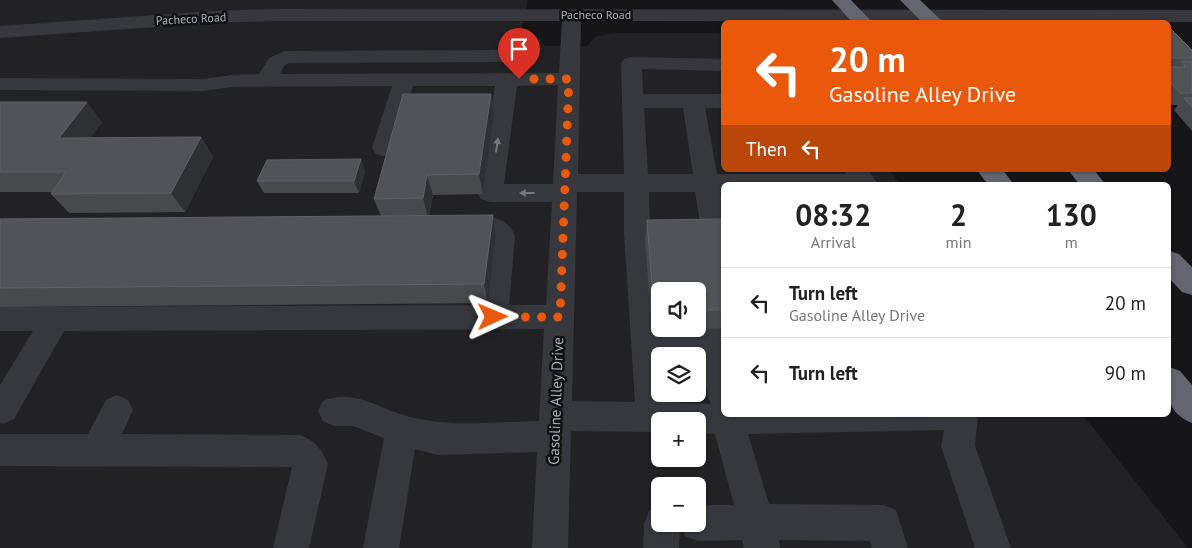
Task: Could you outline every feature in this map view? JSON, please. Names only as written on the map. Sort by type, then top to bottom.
[{"type":"highway","points":[[841,0],[860,20]]},
{"type":"highway","points":[[909,0],[930,20]]},
{"type":"highway","points":[[991,172],[999,182]]},
{"type":"highway","points":[[1082,172],[1091,182]]},
{"type":"highway","points":[[1171,263],[1192,284]]},
{"type":"highway","points":[[1171,383],[1192,408]]},
{"type":"street","points":[[1044,0],[1057,16]]},
{"type":"street","points":[[1168,0],[1189,18]]},
{"type":"street","name":"Pacheco Road","points":[[0,32],[352,8],[514,8],[572,15],[675,8],[1189,18]]},
{"type":"street","name":"Gasoline Alley Drive","points":[[550,548],[572,15]]},
{"type":"street","points":[[267,80],[276,62],[285,57],[506,68],[569,79]]},
{"type":"street","points":[[652,412],[647,339],[647,233],[636,183],[631,64],[721,64]]},
{"type":"street","points":[[0,84],[203,85],[232,80],[405,80],[506,68]]},
{"type":"street","points":[[506,68],[490,193],[636,183],[707,183],[777,176],[852,182]]},
{"type":"street","points":[[384,148],[405,80]]},
{"type":"street","points":[[633,101],[721,101]]},
{"type":"street","points":[[693,101],[707,183],[711,235]]},
{"type":"street","points":[[437,226],[485,226],[496,228],[501,232],[502,238],[493,317]]},
{"type":"street","points":[[0,319],[560,317]]},
{"type":"street","points":[[3,409],[56,319]]},
{"type":"street","points":[[647,339],[719,339],[721,359]]},
{"type":"street","points":[[98,450],[117,410]]},
{"type":"street","points":[[705,412],[721,410]]},
{"type":"street","points":[[334,411],[352,411],[402,430],[438,439],[651,417]]},
{"type":"street","points":[[728,417],[759,535]]},
{"type":"street","points":[[962,417],[958,446],[993,548]]},
{"type":"street","points":[[380,548],[402,430]]},
{"type":"street","points":[[0,450],[300,451],[311,464],[291,548]]},
{"type":"street","points":[[706,525],[759,535],[883,523],[890,548]]},
{"type":"street","points":[[661,548],[662,532]]},
{"type":"shaded area","points":[[0,0],[528,0],[521,32],[538,36],[545,46],[587,46],[595,37],[612,33],[721,33],[721,172],[891,172],[899,182],[721,182],[721,417],[1085,417],[1188,548],[0,548]]},
{"type":"building","points":[[1171,29],[1192,50],[1192,58],[1171,58]]},
{"type":"building","points":[[1181,61],[1192,61],[1192,93],[1180,93],[1171,83],[1171,67],[1186,67]]},
{"type":"building","points":[[403,94],[491,94],[479,174],[427,175],[423,198],[374,199]]},
{"type":"building","points":[[1184,98],[1192,98],[1192,107]]},
{"type":"building","points":[[0,102],[87,102],[59,138],[201,137],[171,193],[51,194],[66,172],[0,172]]},
{"type":"building","points":[[361,159],[354,181],[257,181],[267,160]]},
{"type":"building","points":[[493,215],[484,284],[0,288],[0,219]]},
{"type":"building","points":[[721,219],[721,310],[706,310],[706,282],[652,282],[647,220]]},
{"type":"route","points":[[493,317],[560,317],[569,79],[519,79]]}]
